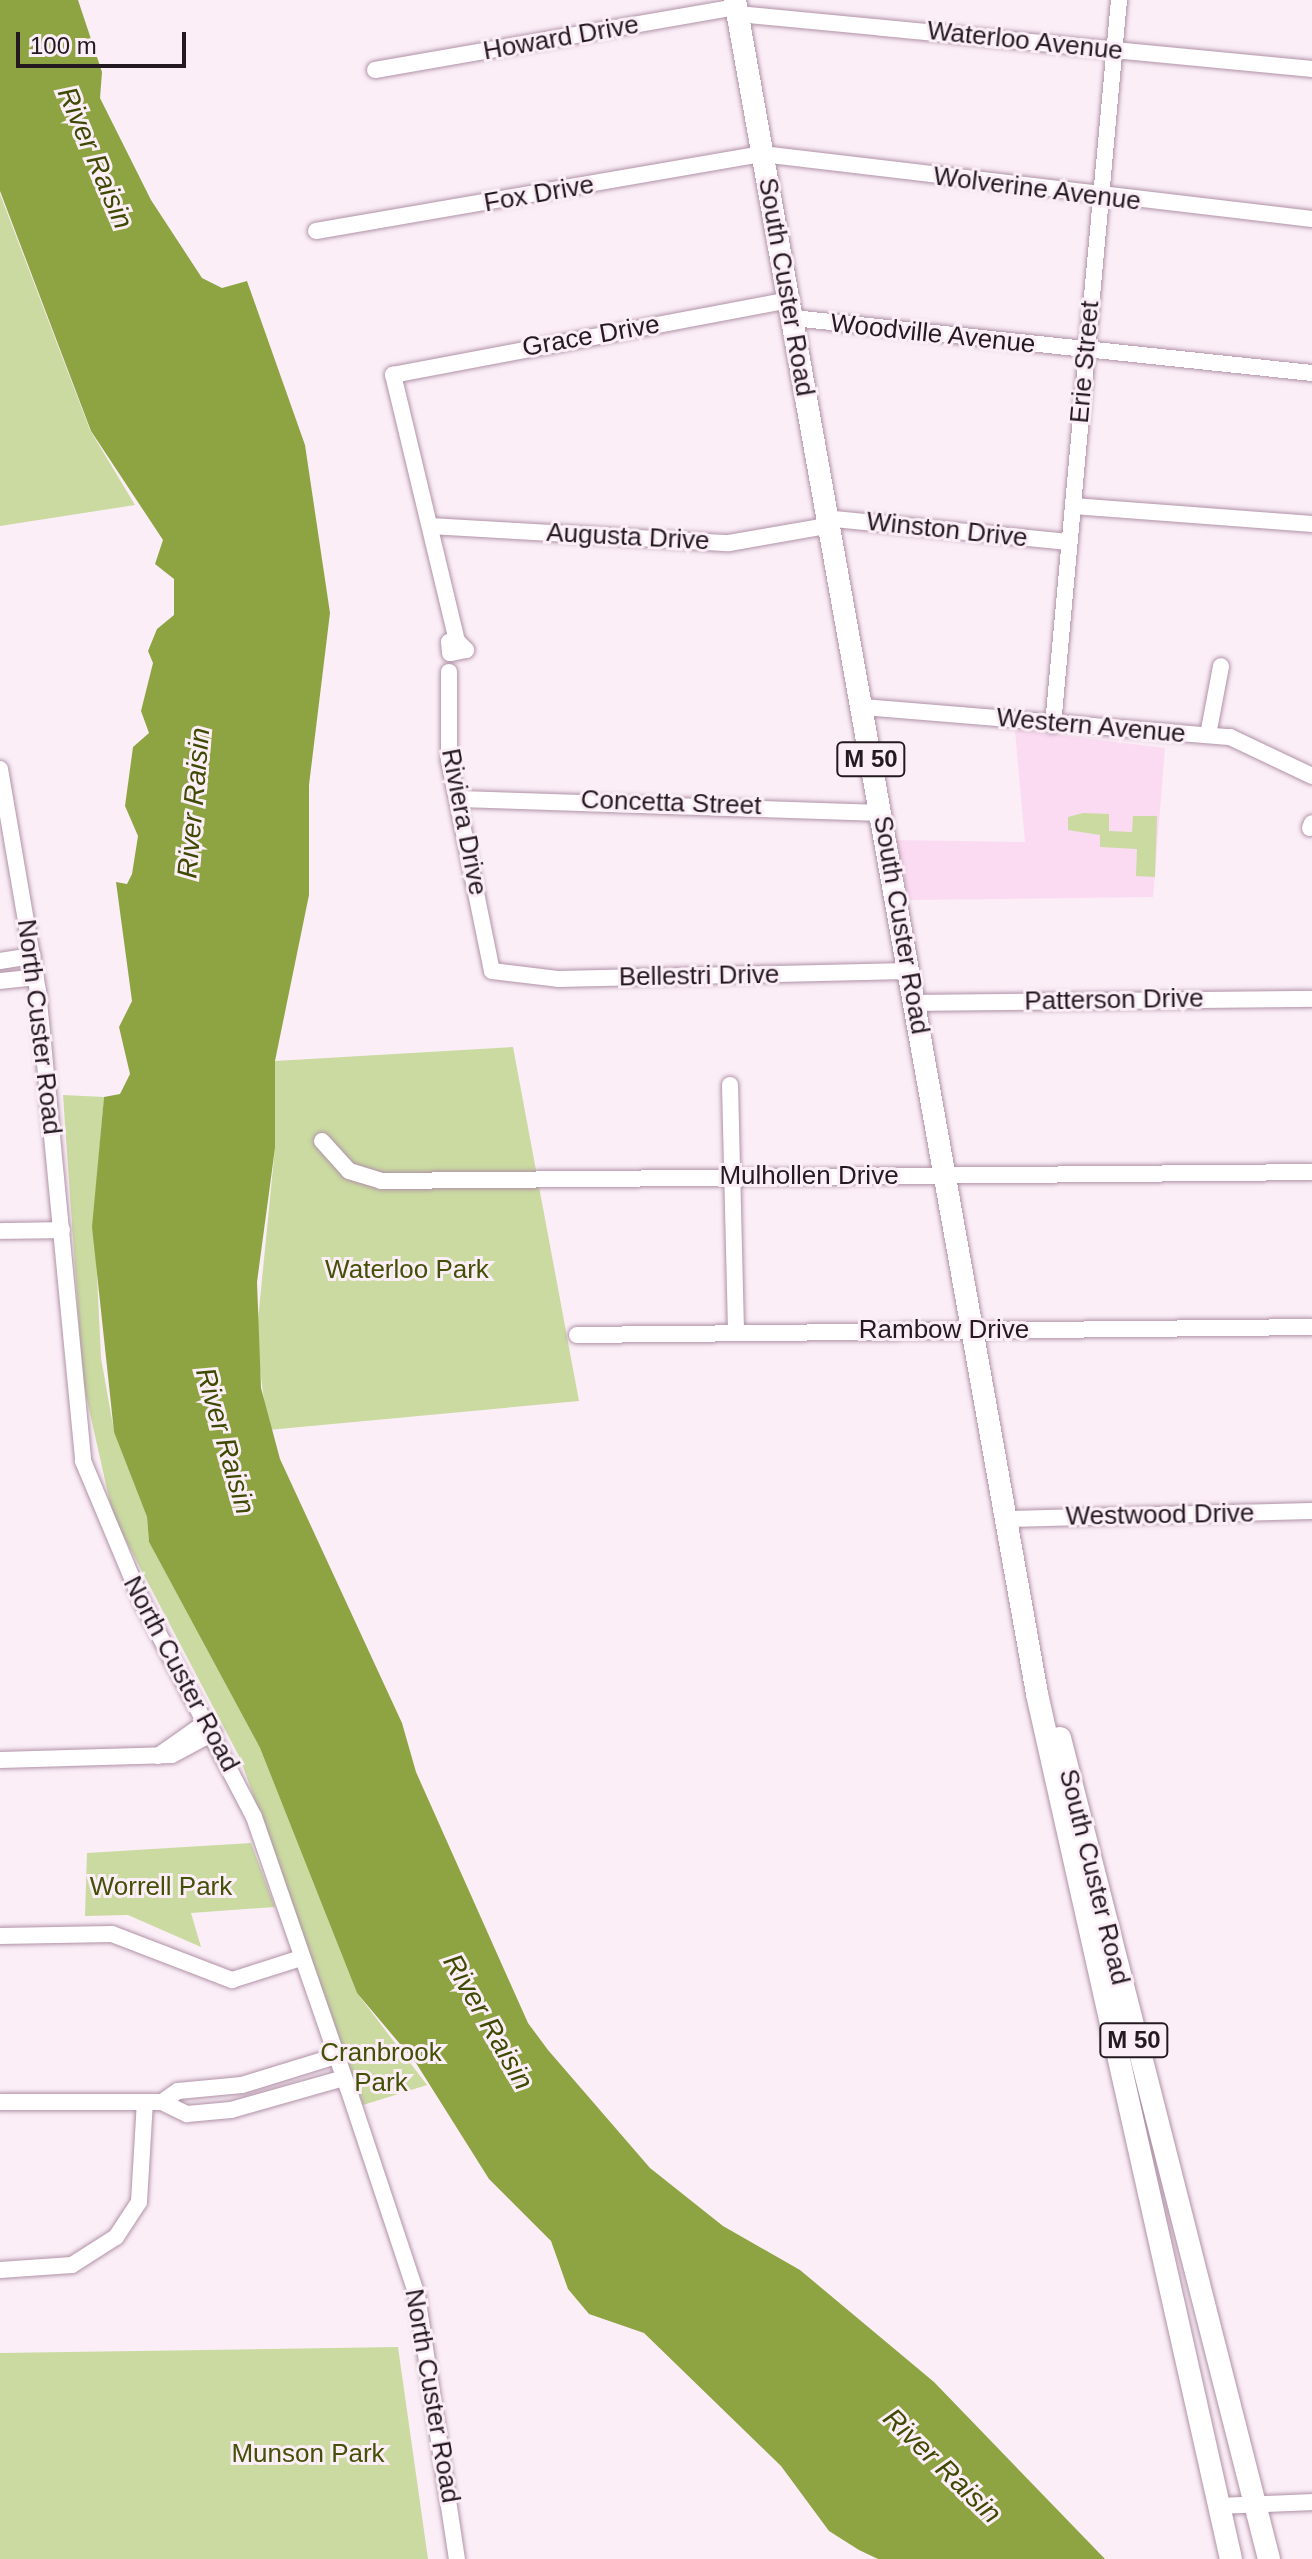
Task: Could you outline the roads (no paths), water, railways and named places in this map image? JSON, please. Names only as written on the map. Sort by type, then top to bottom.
[{"type":"main road","name":"South Custer Road","points":[[736,7],[791,309],[825,522],[862,707],[1087,1940],[1231,2559]]},
{"type":"main road","name":"South Custer Road","points":[[1008,1519],[1112,1953],[1269,2559]]},
{"type":"street","name":"Erie Street","points":[[1053,725],[1119,0]]},
{"type":"street","name":"Waterloo Avenue","points":[[736,7],[1312,69]]},
{"type":"street","name":"Howard Drive","points":[[375,70],[736,7]]},
{"type":"street","name":"Wolverine Avenue","points":[[762,154],[1100,199],[1312,219]]},
{"type":"street","name":"Fox Drive","points":[[316,231],[762,154]]},
{"type":"street","name":"Woodville Avenue","points":[[791,309],[1086,351],[1312,373]]},
{"type":"street","name":"Grace Drive","points":[[430,526],[393,375],[791,309]]},
{"type":"street","points":[[1073,506],[1312,524]]},
{"type":"street","name":"Augusta Drive","points":[[430,526],[729,543],[825,522]]},
{"type":"street","name":"Winston Drive","points":[[825,522],[1069,542]]},
{"type":"street","points":[[430,526],[457,641]]},
{"type":"street","points":[[1208,735],[1221,666]]},
{"type":"street","name":"Riviera Drive","points":[[449,672],[449,760],[461,799],[492,971]]},
{"type":"street","name":"Western Avenue","points":[[862,707],[1053,725],[1208,735],[1243,741],[1312,776]]},
{"type":"street","name":"North Custer Road","points":[[0,769],[36,977],[83,1461],[115,1546],[254,1817],[344,2078],[420,2308],[457,2559]]},
{"type":"street","name":"Concetta Street","points":[[461,799],[881,813]]},
{"type":"street","points":[[0,961],[33,956]]},
{"type":"street","name":"Bellestri Drive","points":[[492,971],[558,979],[908,971]]},
{"type":"street","points":[[0,981],[36,977]]},
{"type":"street","name":"Patterson Drive","points":[[915,1003],[1312,999]]},
{"type":"street","points":[[730,1085],[736,1331]]},
{"type":"street","name":"Mulhollen Drive","points":[[322,1141],[349,1171],[381,1181],[629,1182],[734,1173],[947,1178],[1312,1172]]},
{"type":"street","points":[[0,1231],[62,1230]]},
{"type":"street","name":"Rambow Drive","points":[[577,1335],[1312,1327]]},
{"type":"street","name":"Westwood Drive","points":[[1008,1519],[1312,1511]]},
{"type":"street","points":[[0,1760],[158,1756],[210,1727]]},
{"type":"street","points":[[0,1936],[125,1936],[232,1980],[301,1958]]},
{"type":"street","points":[[154,2102],[178,2091],[242,2085],[336,2056]]},
{"type":"street","points":[[0,2102],[154,2102],[187,2114],[231,2110],[344,2078]]},
{"type":"street","points":[[0,2270],[72,2265],[116,2237],[139,2202],[154,2102]]},
{"type":"street","points":[[1220,2506],[1312,2502]]},
{"type":"water","name":"River Raisin","points":[[0,0],[78,0],[102,72],[100,98],[151,200],[202,278],[222,288],[247,281],[305,445],[330,613],[309,785],[309,895],[275,1061],[275,1148],[257,1282],[261,1388],[280,1459],[402,1723],[416,1772],[528,2023],[548,2050],[650,2168],[723,2226],[800,2270],[934,2382],[1105,2559],[878,2559],[859,2550],[829,2531],[781,2466],[644,2333],[589,2314],[568,2289],[551,2241],[489,2179],[416,2063],[357,1993],[260,1748],[149,1542],[147,1517],[114,1432],[92,1227],[104,1097],[120,1094],[130,1074],[119,1027],[132,1001],[116,882],[127,884],[132,874],[138,836],[125,806],[133,747],[149,733],[141,711],[153,663],[148,651],[157,629],[174,615],[174,579],[155,564],[163,540],[91,431],[0,191]]},
{"type":"park label","name":"Waterloo Park","points":[[407,1270]]},
{"type":"park label","name":"Worrell Park","points":[[161,1887]]},
{"type":"park label","name":"Cranbrook Park","points":[[381,2068]]},
{"type":"park label","name":"Munson Park","points":[[308,2454]]}]
